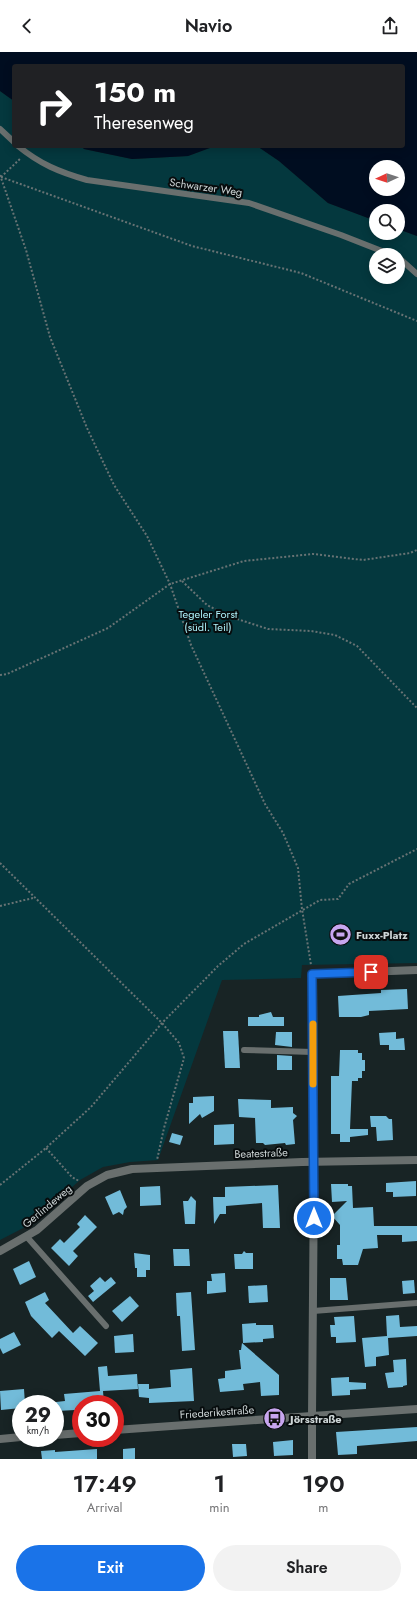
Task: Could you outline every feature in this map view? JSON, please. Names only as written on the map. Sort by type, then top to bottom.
[{"type":"street","points":[[312,1459],[314,1162],[312,974],[417,970]]},
{"type":"street","name":"Beatestraße","points":[[107,1175],[156,1167],[417,1160]]},
{"type":"street","name":"Gerlindeweg","points":[[0,1251],[27,1237],[86,1186],[107,1175]]},
{"type":"street","name":"Friederikestraße","points":[[124,1429],[417,1409]]},
{"type":"street","points":[[0,1439],[12,1438]]},
{"type":"lane","points":[[0,129],[12,140]]},
{"type":"lane","name":"Schwarzer Weg","points":[[20,148],[47,166],[87,180],[234,200],[262,206],[373,248]]},
{"type":"lane","points":[[405,263],[417,274]]},
{"type":"lane","points":[[244,1050],[313,1052]]},
{"type":"lane","points":[[27,1237],[106,1326]]},
{"type":"lane","points":[[313,1312],[417,1303]]},
{"type":"path","points":[[0,177],[26,153]]},
{"type":"path","points":[[0,177],[192,246],[301,273],[417,321]]},
{"type":"path","points":[[0,177],[26,250],[50,337],[73,396],[114,485],[148,536],[170,584],[191,645],[265,804],[283,833],[298,868],[302,909],[312,974]]},
{"type":"path","points":[[0,676],[108,628],[170,584],[244,561],[313,554],[363,560],[410,553],[417,550]]},
{"type":"path","points":[[182,581],[208,605],[228,616],[268,629],[311,631],[335,635],[357,646],[417,708]]},
{"type":"path","points":[[0,1185],[46,1148],[91,1107],[162,1023],[218,966],[244,944],[302,909],[320,900],[338,899],[349,884],[417,850]]},
{"type":"path","points":[[0,863],[33,898],[162,1023],[179,1043],[184,1058],[164,1128],[156,1167]]},
{"type":"path","points":[[0,906],[33,898]]},
{"type":"path","points":[[46,1148],[72,1177],[86,1186]]},
{"type":"green space","name":"Tegeler Forst (südl. Teil)","points":[[0,91],[12,100],[12,148],[83,148],[132,159],[188,156],[210,148],[260,148],[279,161],[328,203],[369,218],[369,240],[405,240],[405,232],[417,236],[417,963],[302,965],[301,978],[222,980],[158,1160],[130,1162],[103,1167],[80,1180],[31,1224],[0,1240]]},
{"type":"shaded area","points":[[0,52],[417,52],[417,236],[405,232],[405,204],[369,204],[369,218],[328,203],[279,161],[260,148],[405,148],[405,64],[12,64],[12,100],[0,91]]},
{"type":"shaded area","points":[[83,148],[210,148],[188,156],[132,159]]},
{"type":"building","points":[[407,989],[408,1009],[369,1011],[369,1015],[361,1017],[339,1017],[338,996],[381,993],[381,990]]},
{"type":"building","points":[[271,1012],[273,1017],[284,1017],[284,1026],[248,1026],[248,1017],[259,1017],[259,1015]]},
{"type":"building","points":[[223,1031],[238,1031],[240,1068],[225,1068]]},
{"type":"building","points":[[276,1032],[292,1032],[292,1047],[275,1045]]},
{"type":"building","points":[[396,1032],[396,1039],[404,1038],[405,1050],[389,1050],[389,1045],[380,1045],[379,1033]]},
{"type":"building","points":[[340,1050],[358,1050],[358,1053],[362,1053],[362,1060],[365,1060],[365,1071],[362,1071],[362,1078],[358,1078],[358,1081],[352,1081],[350,1129],[368,1129],[368,1135],[350,1137],[350,1142],[340,1142],[340,1134],[331,1134],[331,1076],[339,1076]]},
{"type":"building","points":[[277,1055],[292,1056],[292,1070],[277,1070]]},
{"type":"building","points":[[214,1096],[214,1111],[202,1118],[200,1114],[189,1124],[189,1103],[193,1103],[193,1097]]},
{"type":"building","points":[[238,1099],[271,1100],[271,1108],[293,1107],[293,1113],[297,1116],[293,1120],[295,1144],[286,1145],[285,1143],[265,1145],[263,1143],[256,1143],[255,1118],[239,1117]]},
{"type":"building","points":[[370,1116],[386,1116],[389,1119],[392,1119],[393,1140],[377,1141],[376,1127],[371,1127]]},
{"type":"building","points":[[234,1124],[234,1144],[214,1145],[214,1125]]},
{"type":"building","points":[[172,1133],[183,1136],[180,1145],[169,1142]]},
{"type":"building","points":[[416,1181],[416,1196],[393,1197],[393,1192],[386,1192],[386,1183]]},
{"type":"building","points":[[331,1184],[348,1184],[348,1186],[352,1186],[353,1208],[373,1207],[374,1226],[417,1226],[417,1241],[402,1242],[402,1235],[377,1235],[378,1248],[363,1249],[358,1265],[343,1265],[342,1259],[337,1259],[337,1245],[340,1245],[340,1225],[332,1216],[347,1201],[332,1202]]},
{"type":"building","points":[[278,1185],[280,1228],[263,1228],[262,1203],[226,1206],[226,1214],[220,1214],[214,1224],[213,1197],[225,1197],[225,1187]]},
{"type":"building","points":[[160,1186],[161,1205],[140,1206],[140,1187]]},
{"type":"building","points":[[120,1190],[127,1207],[124,1210],[123,1215],[119,1212],[113,1215],[105,1197]]},
{"type":"building","points":[[191,1196],[196,1201],[195,1224],[185,1224],[183,1201],[188,1201]]},
{"type":"building","points":[[85,1215],[97,1227],[73,1251],[78,1256],[69,1266],[51,1248],[60,1239],[64,1243],[80,1227],[77,1224]]},
{"type":"building","points":[[173,1249],[189,1249],[190,1266],[174,1266]]},
{"type":"building","points":[[244,1251],[246,1253],[253,1253],[253,1269],[235,1269],[234,1254],[242,1254]]},
{"type":"building","points":[[134,1253],[150,1255],[150,1270],[146,1270],[146,1277],[137,1277]]},
{"type":"building","points":[[29,1261],[36,1277],[20,1285],[13,1269]]},
{"type":"building","points":[[225,1273],[226,1292],[207,1294],[207,1281],[212,1281],[211,1274]]},
{"type":"building","points":[[100,1277],[105,1282],[111,1277],[116,1283],[93,1302],[88,1296],[94,1291],[90,1286]]},
{"type":"building","points":[[330,1278],[346,1278],[348,1300],[330,1300]]},
{"type":"building","points":[[414,1280],[415,1293],[403,1294],[402,1281]]},
{"type":"building","points":[[267,1285],[268,1302],[249,1303],[248,1286]]},
{"type":"building","points":[[45,1292],[49,1300],[45,1303],[73,1333],[80,1326],[98,1343],[85,1356],[59,1331],[52,1338],[31,1316],[25,1302]]},
{"type":"building","points":[[191,1292],[195,1350],[182,1351],[180,1316],[177,1316],[176,1293]]},
{"type":"building","points":[[130,1296],[139,1306],[122,1322],[112,1311]]},
{"type":"building","points":[[399,1315],[400,1327],[417,1326],[417,1336],[388,1338],[389,1355],[376,1357],[376,1366],[365,1367],[362,1338],[387,1336],[386,1316]]},
{"type":"building","points":[[354,1316],[356,1342],[336,1343],[336,1337],[331,1337],[330,1325],[335,1325],[334,1317]]},
{"type":"building","points":[[256,1323],[256,1325],[273,1325],[274,1338],[263,1339],[263,1342],[243,1343],[242,1324]]},
{"type":"building","points":[[14,1332],[21,1345],[3,1354],[0,1348],[0,1339]]},
{"type":"building","points":[[133,1334],[134,1352],[115,1353],[114,1336]]},
{"type":"building","points":[[242,1343],[279,1375],[279,1395],[261,1396],[260,1382],[243,1384],[244,1390],[220,1392],[218,1379],[225,1378],[225,1371],[241,1369],[239,1350],[241,1350]]},
{"type":"building","points":[[406,1359],[407,1385],[403,1387],[388,1388],[385,1373],[394,1372],[393,1360]]},
{"type":"building","points":[[107,1366],[108,1376],[137,1374],[138,1389],[103,1391],[103,1395],[72,1395],[72,1410],[64,1411],[64,1394],[100,1391],[98,1367]]},
{"type":"building","points":[[192,1368],[194,1401],[149,1403],[149,1398],[139,1397],[138,1384],[149,1384],[149,1389],[171,1387],[170,1370]]},
{"type":"building","points":[[349,1377],[349,1382],[366,1383],[366,1389],[350,1390],[350,1395],[332,1396],[331,1378]]},
{"type":"building","points":[[24,1389],[24,1395],[12,1395],[12,1409],[1,1410],[0,1391]]},
{"type":"building","points":[[417,1427],[417,1441],[357,1446],[357,1454],[338,1455],[336,1432]]},
{"type":"building","points":[[293,1440],[293,1455],[274,1456],[273,1442]]},
{"type":"building","points":[[232,1444],[246,1444],[247,1456],[233,1457]]},
{"type":"building","points":[[135,1448],[135,1459],[123,1459],[123,1449]]},
{"type":"building","points":[[97,1449],[97,1459],[42,1459],[41,1451],[55,1450],[55,1452]]},
{"type":"slow traffic","points":[[313,1024],[313,1084]]},
{"type":"place","name":"Fuxx-Platz","points":[[341,935]]},
{"type":"place","name":"Jörsstraße","points":[[275,1419]]},
{"type":"route","points":[[314,1218],[312,974],[371,972]]}]
